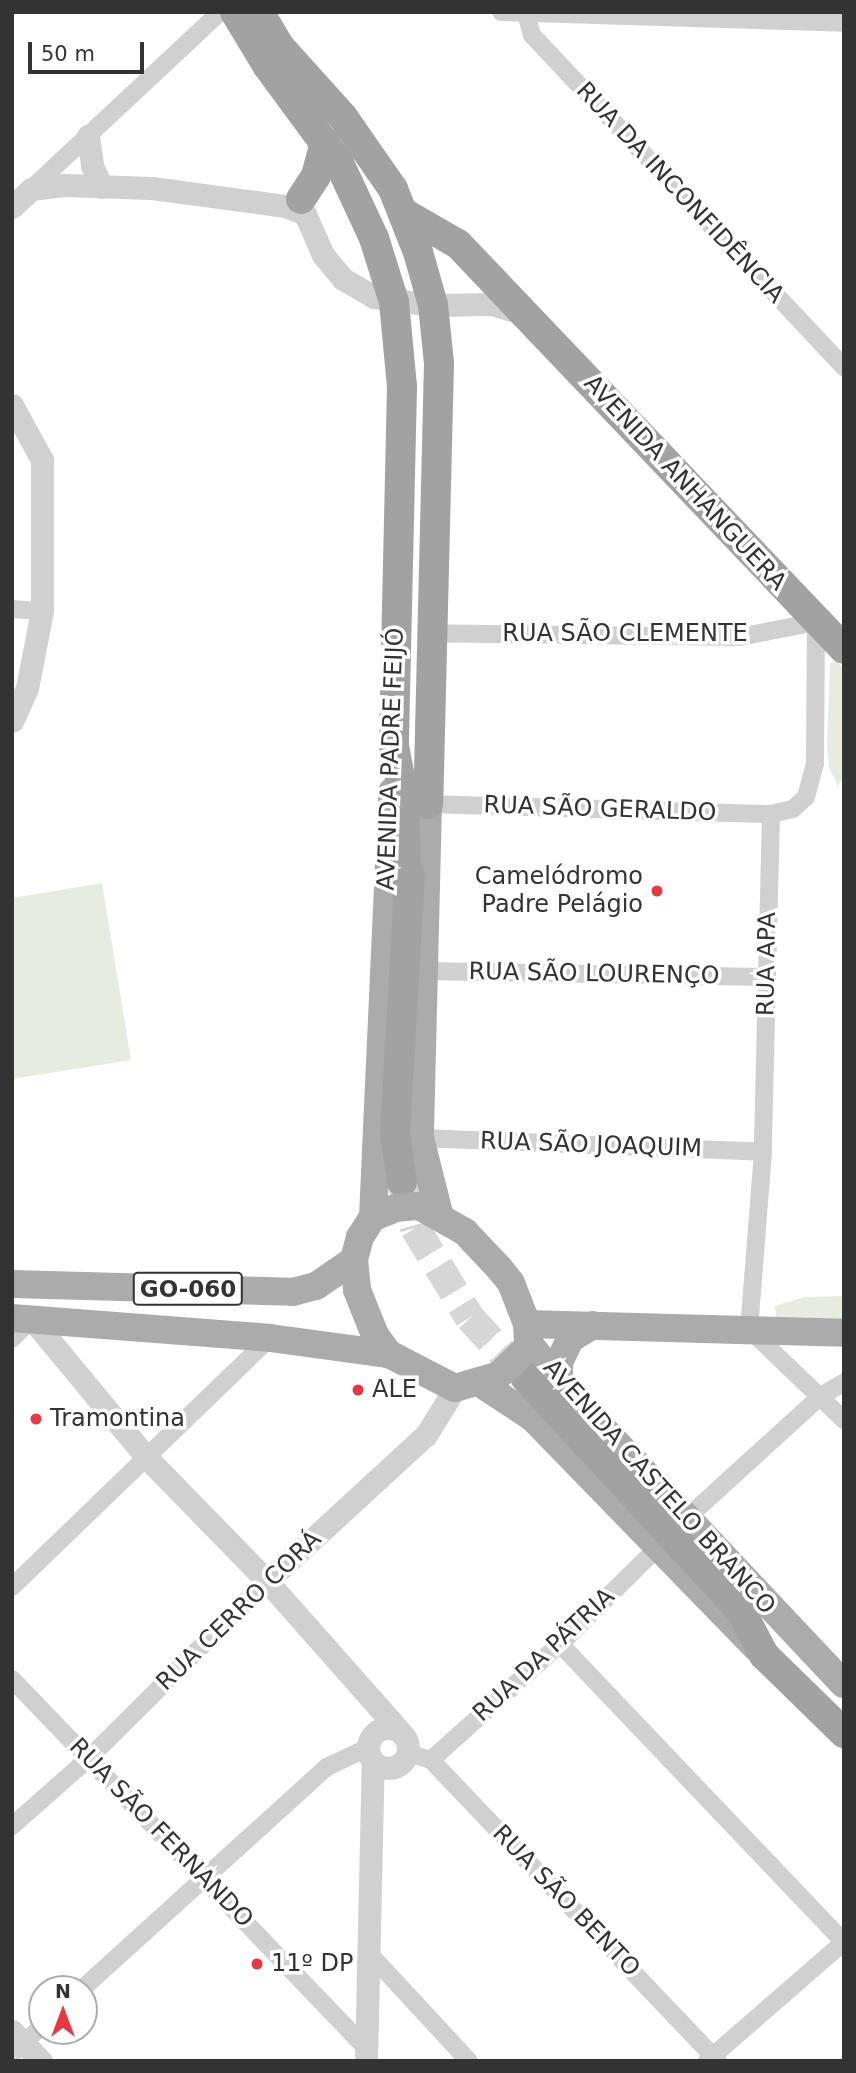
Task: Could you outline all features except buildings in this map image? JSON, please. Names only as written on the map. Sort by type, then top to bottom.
[{"type":"highway","points":[[240,13],[267,65],[325,142],[355,193],[394,302]]},
{"type":"highway","points":[[240,13],[280,47],[362,142],[404,214],[433,305]]},
{"type":"highway","points":[[301,199],[316,176],[325,142]]},
{"type":"highway","name":"AVENIDA ANHANGUERA","points":[[404,214],[458,244],[844,649]]},
{"type":"highway","name":"AVENIDA PADRE FEIJÓ","points":[[394,302],[402,387],[394,746]]},
{"type":"highway","name":"AVENIDA PADRE FEIJÓ","points":[[428,804],[439,363],[433,305]]},
{"type":"highway","points":[[407,894],[430,745]]},
{"type":"highway","points":[[394,746],[404,799],[407,894],[395,1133],[406,1205]]},
{"type":"highway","name":"AVENIDA CASTELO BRANCO","points":[[505,1363],[741,1611],[764,1655],[844,1732]]},
{"type":"main road","name":"AVENIDA PADRE FEIJÓ","points":[[394,746],[406,1205]]},
{"type":"main road","name":"AVENIDA PADRE FEIJÓ","points":[[406,1205],[420,1138],[428,804]]},
{"type":"main road","points":[[389,1354],[364,1312],[354,1260],[360,1237],[406,1205],[465,1232],[511,1283],[505,1363],[593,1325],[844,1333]]},
{"type":"main road","name":"GO-060","points":[[12,1284],[293,1292],[316,1286],[354,1260]]},
{"type":"main road","name":"GO-060","points":[[22,1319],[270,1338],[389,1354],[505,1363]]},
{"type":"main road","points":[[559,1382],[559,1362],[570,1339],[593,1325]]},
{"type":"main road","name":"AVENIDA CASTELO BRANCO","points":[[505,1363],[559,1382],[689,1516],[790,1631],[844,1684]]},
{"type":"main road","name":"AVENIDA CASTELO BRANCO","points":[[505,1363],[533,1418],[656,1549],[764,1655]]},
{"type":"main road","name":"AVENIDA CASTELO BRANCO","points":[[741,1611],[790,1631]]},
{"type":"street","points":[[501,12],[753,17],[844,23]]},
{"type":"street","points":[[12,207],[88,136],[240,13]]},
{"type":"street","name":"RUA DA INCONFIDÊNCIA","points":[[526,13],[532,34],[844,367]]},
{"type":"street","points":[[88,136],[92,166],[102,187]]},
{"type":"street","points":[[32,189],[102,187],[301,199],[315,210],[339,261],[394,302]]},
{"type":"street","points":[[214,194],[296,208],[304,214],[323,255],[343,279],[374,297],[394,302],[433,305],[491,304],[528,315]]},
{"type":"street","points":[[12,405],[42,460],[42,611],[27,688],[12,721]]},
{"type":"street","points":[[12,608],[42,611]]},
{"type":"street","points":[[771,814],[800,804],[813,777],[816,622]]},
{"type":"street","name":"RUA SÃO CLEMENTE","points":[[433,634],[739,637],[816,622]]},
{"type":"street","name":"RUA SÃO GERALDO","points":[[428,804],[771,814]]},
{"type":"street","name":"RUA APA","points":[[749,1329],[763,1152],[771,814]]},
{"type":"street","name":"RUA SÃO LOURENÇO","points":[[422,971],[766,977]]},
{"type":"street","name":"RUA SÃO JOAQUIM","points":[[420,1138],[763,1152]]},
{"type":"street","points":[[12,1339],[22,1319],[148,1459],[267,1581],[399,1730],[404,1758],[374,1815]]},
{"type":"street","points":[[749,1329],[844,1420]]},
{"type":"street","points":[[12,1587],[148,1459],[270,1338]]},
{"type":"street","name":"RUA CERRO CORÁ","points":[[12,1826],[89,1758],[267,1581],[505,1363]]},
{"type":"street","points":[[689,1516],[821,1396],[844,1382]]},
{"type":"street","name":"RUA DA PÁTRIA","points":[[431,1760],[560,1644],[656,1549]]},
{"type":"street","points":[[560,1644],[844,1942],[712,2059]]},
{"type":"street","name":"RUA SÃO FERNANDO","points":[[12,1679],[203,1876],[366,2054]]},
{"type":"street","points":[[356,1679],[369,1752],[374,1815],[367,1951],[366,2054]]},
{"type":"street","points":[[369,1752],[376,1730],[399,1730]]},
{"type":"street","points":[[97,1975],[203,1876],[342,1758],[369,1752],[391,1768],[404,1758]]},
{"type":"street","name":"RUA SÃO BENTO","points":[[404,1758],[431,1760],[712,2059]]},
{"type":"street","points":[[367,1951],[469,2061]]},
{"type":"street","points":[[16,2043],[41,2061]]},
{"type":"shaded area","points":[[835,660],[844,669],[844,775],[838,786],[829,768],[827,744],[830,664]]},
{"type":"shaded area","points":[[102,883],[131,1060],[12,1079],[12,898]]},
{"type":"shaded area","points":[[844,1296],[844,1320],[776,1318],[775,1306],[804,1297]]},
{"type":"tunnel","points":[[402,1182],[415,1228],[470,1318],[525,1377]]},
{"type":"place","name":"Camelódromo Padre Pelágio","points":[[657,891]]},
{"type":"place","name":"ALE","points":[[358,1390]]},
{"type":"place","name":"Tramontina","points":[[36,1419]]},
{"type":"place","name":"11º DP","points":[[257,1964]]}]
